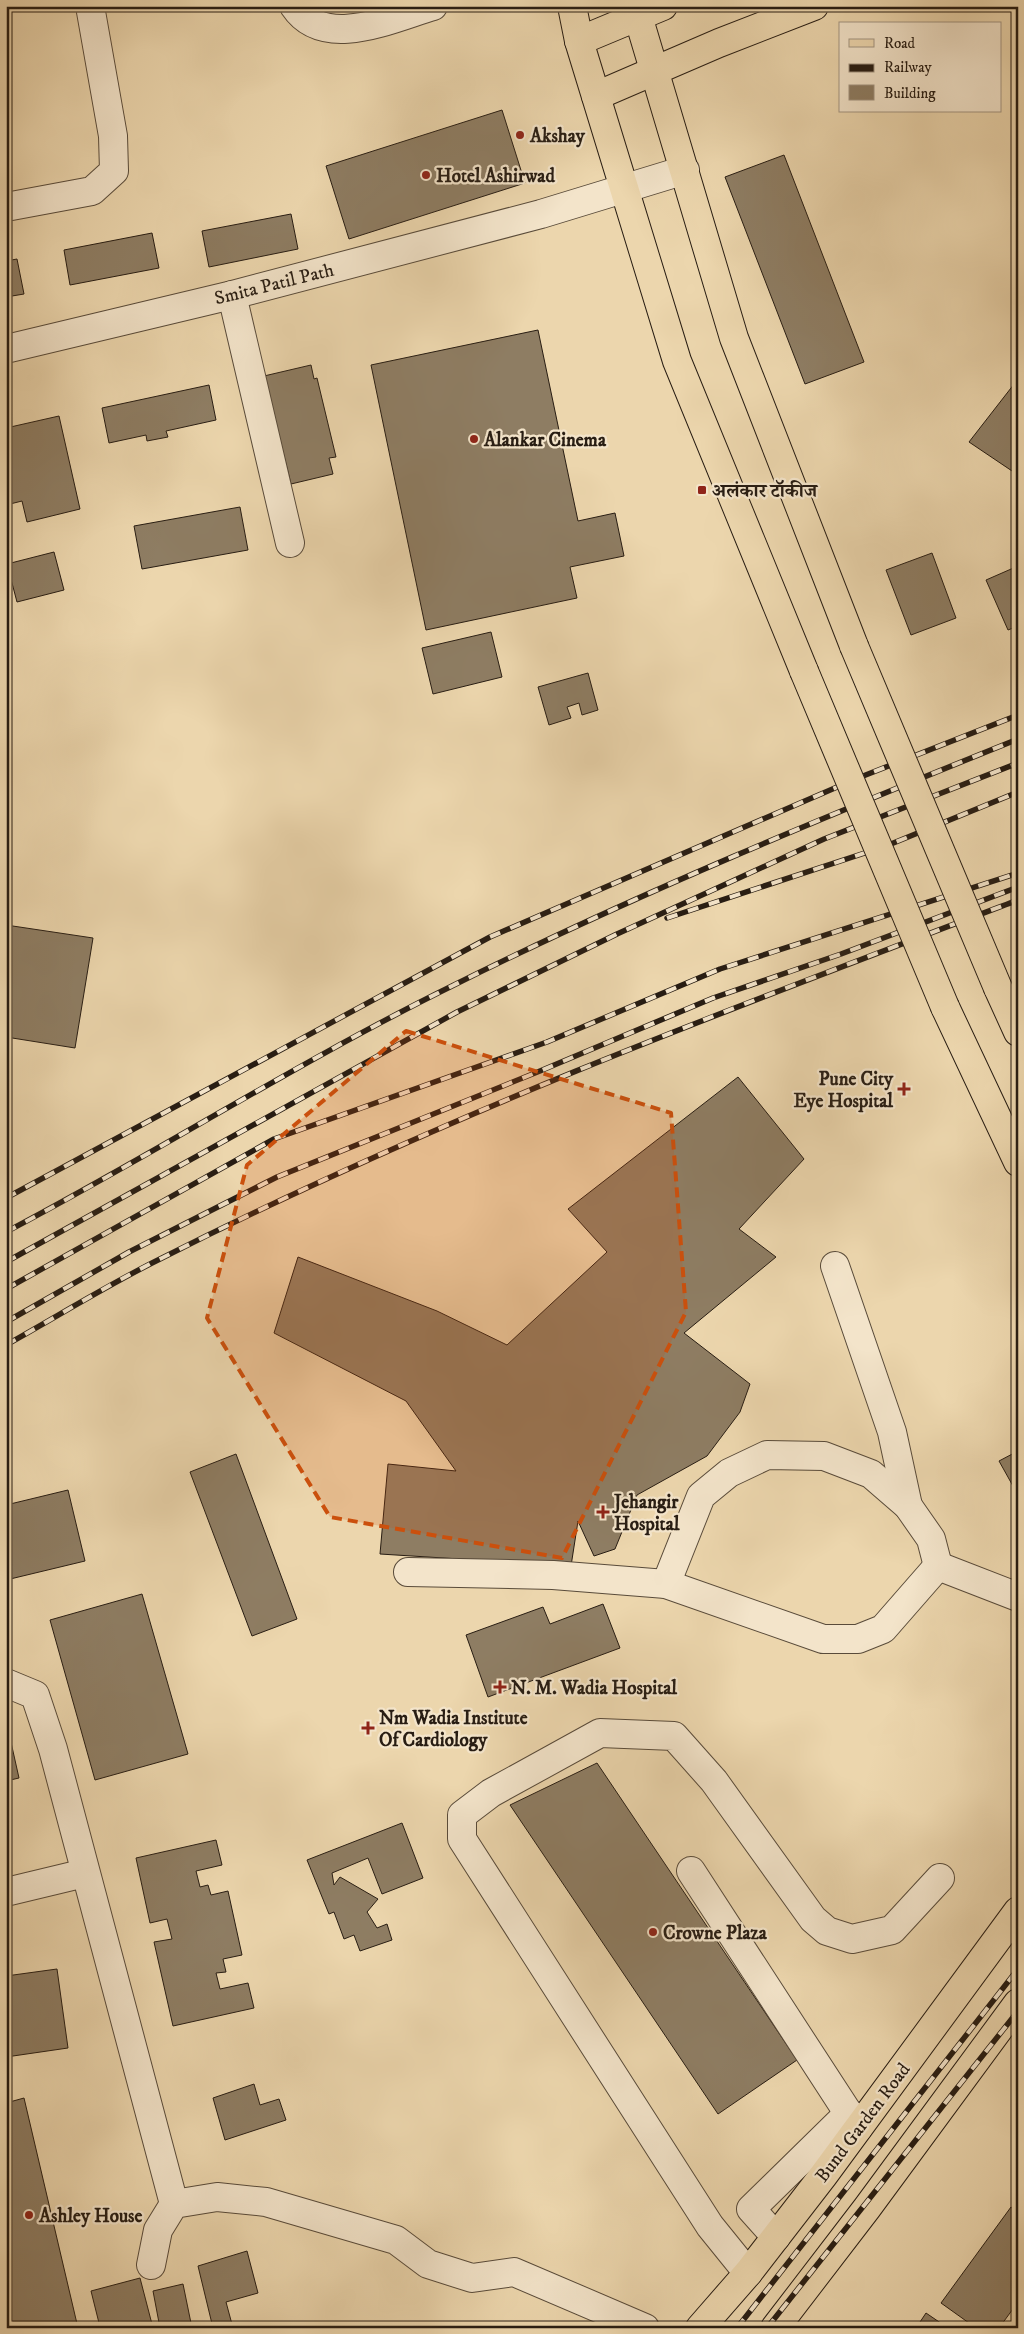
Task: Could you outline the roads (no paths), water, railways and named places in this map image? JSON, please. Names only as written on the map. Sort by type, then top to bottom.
[{"type":"main road","points":[[572,6],[579,41],[646,265],[677,361],[945,1008],[1018,1162]]},
{"type":"main road","points":[[579,41],[637,11],[663,6]]},
{"type":"main road","points":[[596,96],[719,43],[814,6]]},
{"type":"main road","points":[[637,11],[734,338],[854,646],[1018,1032]]},
{"type":"main road","name":"Bund Garden Road","points":[[700,2328],[748,2273],[776,2236],[854,2120],[1018,1911]]},
{"type":"main road","points":[[775,2328],[867,2208],[1018,2003]]},
{"type":"street","points":[[6,207],[92,191],[114,171],[113,136],[90,6]]},
{"type":"street","points":[[294,6],[300,16],[320,27],[348,30],[433,6]]},
{"type":"street","name":"Smita Patil Path","points":[[6,349],[232,295],[541,214],[624,187],[685,170]]},
{"type":"street","points":[[232,295],[290,543]]},
{"type":"street","points":[[835,1266],[892,1432],[908,1506]]},
{"type":"street","points":[[666,1584],[701,1496],[729,1473],[767,1455],[824,1456],[871,1474],[908,1506],[931,1539],[938,1566]]},
{"type":"street","points":[[408,1572],[553,1575],[666,1584],[823,1639],[858,1639],[883,1629],[938,1566]]},
{"type":"street","points":[[938,1566],[1018,1597]]},
{"type":"street","points":[[6,1683],[35,1695],[53,1749],[174,2204],[158,2230],[151,2265]]},
{"type":"street","points":[[748,2273],[710,2226],[462,1839],[462,1815],[491,1794],[600,1734],[674,1736],[714,1781],[813,1919],[827,1931],[852,1939],[892,1930],[940,1878]]},
{"type":"street","points":[[691,1871],[854,2120],[751,2209],[776,2236]]},
{"type":"street","points":[[6,1892],[85,1873]]},
{"type":"street","points":[[174,2204],[217,2197],[266,2202],[396,2240],[428,2264],[472,2278],[514,2272],[644,2328]]},
{"type":"railway","points":[[6,1198],[490,937],[858,778],[1018,715]]},
{"type":"railway","points":[[6,1232],[118,1171],[339,1045],[521,952],[732,857],[1018,739]]},
{"type":"railway","points":[[6,1262],[457,1012],[617,934],[824,839],[1018,763]]},
{"type":"railway","points":[[667,918],[886,846],[1018,792]]},
{"type":"railway","points":[[6,1289],[274,1139],[547,1042],[720,969],[1018,873]]},
{"type":"railway","points":[[6,1322],[129,1252],[277,1177],[540,1071],[713,998],[841,954],[1018,887]]},
{"type":"railway","points":[[6,1345],[142,1268],[266,1207],[372,1158],[585,1067],[801,982],[1018,900]]},
{"type":"railway","points":[[737,2328],[1018,1969]]},
{"type":"railway","points":[[767,2328],[1018,2011]]},
{"type":"place","name":"Akshay","points":[[520,135]]},
{"type":"place","name":"Hotel Ashirwad","points":[[426,175]]},
{"type":"place","name":"Alankar Cinema","points":[[474,439]]},
{"type":"place","name":"अलंकार टॉकीज","points":[[702,490]]},
{"type":"place","name":"Pune City Eye Hospital","points":[[904,1089]]},
{"type":"place","name":"Jehangir Hospital","points":[[603,1512]]},
{"type":"place","name":"N. M. Wadia Hospital","points":[[500,1687]]},
{"type":"place","name":"Nm Wadia Institute Of Cardiology","points":[[368,1728]]},
{"type":"place","name":"Crowne Plaza","points":[[653,1932]]},
{"type":"place","name":"Ashley House","points":[[29,2215]]}]
